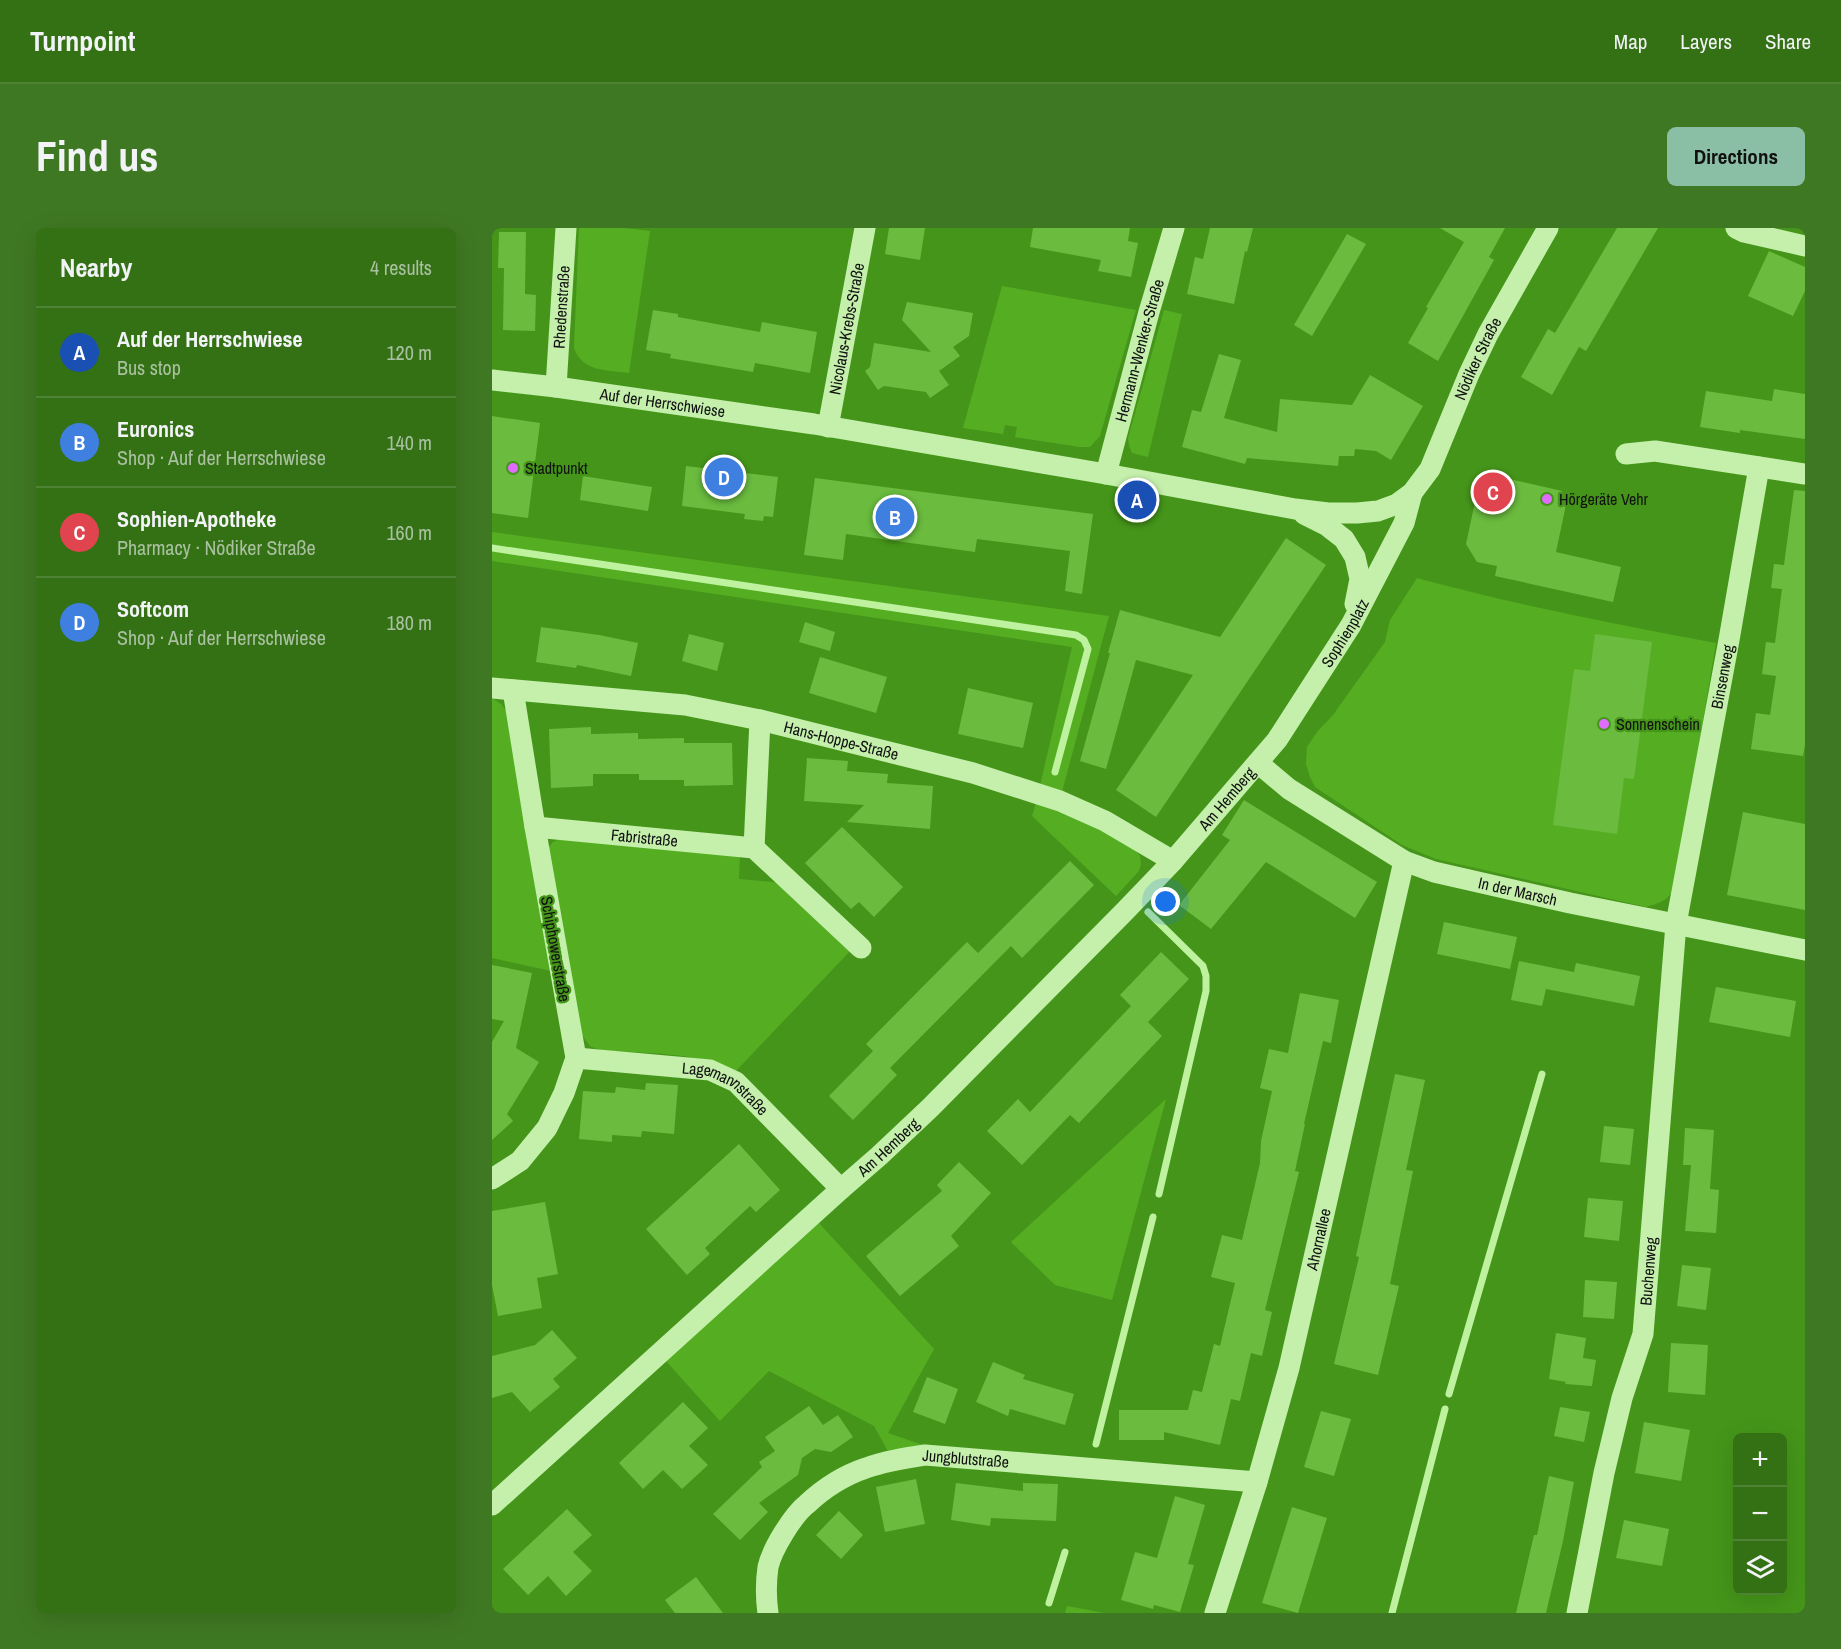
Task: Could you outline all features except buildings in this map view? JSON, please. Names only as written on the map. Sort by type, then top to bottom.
[{"type":"street","name":"Rhedenstraße","points":[[556,387],[566,228]]},
{"type":"street","name":"Nicolaus-Krebs-Straße","points":[[828,427],[865,228]]},
{"type":"street","name":"Hermann-Wenker-Straße","points":[[1106,474],[1174,228]]},
{"type":"street","name":"Nödiker Straße","points":[[1412,493],[1430,469],[1488,334],[1548,228]]},
{"type":"street","points":[[1736,228],[1744,232],[1805,246]]},
{"type":"street","name":"Auf der Herrschwiese","points":[[492,380],[556,387],[828,427],[1328,513],[1378,511],[1396,504],[1412,493]]},
{"type":"street","points":[[1626,454],[1655,451],[1805,474]]},
{"type":"street","name":"Binsenweg","points":[[1676,924],[1759,466]]},
{"type":"street","name":"Sophienplatz","points":[[1258,763],[1291,721],[1351,625],[1404,523],[1412,493]]},
{"type":"street","name":"Auf der Herrschwiese","points":[[1294,508],[1326,525],[1344,539],[1355,557],[1360,579],[1351,625]]},
{"type":"street","name":"Hans-Hoppe-Straße","points":[[492,688],[685,705],[760,720],[973,773],[1060,801],[1105,821],[1173,861]]},
{"type":"street","name":"Schiphowerstraße","points":[[492,1179],[520,1161],[547,1128],[564,1093],[576,1058],[513,690]]},
{"type":"street","points":[[760,720],[754,848],[861,948]]},
{"type":"street","name":"In der Marsch","points":[[1258,763],[1289,789],[1404,861],[1434,872],[1570,903],[1805,950]]},
{"type":"street","name":"Am Hemberg","points":[[492,1505],[930,1108],[1173,861],[1258,763]]},
{"type":"street","name":"Fabristraße","points":[[535,827],[754,848]]},
{"type":"street","name":"Ahornallee","points":[[1215,1613],[1257,1482],[1289,1368],[1404,861]]},
{"type":"street","name":"Buchenweg","points":[[1577,1613],[1604,1473],[1622,1398],[1643,1334],[1676,924]]},
{"type":"street","name":"Lagemannstraße","points":[[576,1058],[710,1070],[736,1082],[841,1189]]},
{"type":"street","name":"Jungblutstraße","points":[[768,1613],[766,1603],[768,1566],[780,1537],[805,1505],[833,1484],[865,1468],[893,1460],[925,1455],[1257,1482]]},
{"type":"green space","points":[[579,228],[624,228],[650,231],[629,373],[589,366],[578,356],[574,348]]},
{"type":"green space","points":[[1002,286],[1136,310],[1100,436],[1090,447],[1015,437],[1017,427],[1005,425],[1003,434],[963,428]]},
{"type":"green space","points":[[1164,310],[1182,314],[1148,457],[1132,453],[1128,438]]},
{"type":"green space","points":[[492,532],[1109,616],[1062,792],[1040,786],[1072,647],[492,561]]},
{"type":"green space","points":[[1417,578],[1528,605],[1716,643],[1676,884],[1665,900],[1646,907],[1436,859],[1402,845],[1315,787],[1306,764],[1307,747],[1385,642],[1390,620]]},
{"type":"green space","points":[[492,698],[507,712],[551,971],[492,958]]},
{"type":"green space","points":[[1036,803],[1102,829],[1134,848],[1140,856],[1139,871],[1116,896],[1032,816]]},
{"type":"green space","points":[[564,837],[740,855],[739,879],[783,883],[852,949],[735,1072],[704,1060],[687,1057],[602,1050],[591,1047],[578,1030],[548,848],[553,842]]},
{"type":"green space","points":[[1166,1099],[1112,1300],[1055,1285],[1011,1242]]},
{"type":"green space","points":[[819,1223],[934,1349],[888,1433],[958,1457],[893,1460],[874,1426],[769,1371],[720,1421],[665,1360]]},
{"type":"green space","points":[[1067,1606],[1104,1613],[1065,1613]]},
{"type":"waterway","points":[[492,548],[1076,635],[1084,640],[1088,649],[1055,772]]},
{"type":"waterway","points":[[1148,912],[1203,966],[1206,976],[1206,991],[1159,1194]]},
{"type":"waterway","points":[[1449,1394],[1542,1074]]},
{"type":"waterway","points":[[1096,1444],[1153,1217]]},
{"type":"waterway","points":[[1392,1613],[1445,1409]]},
{"type":"waterway","points":[[1049,1603],[1065,1552]]},
{"type":"place","name":"Stadtpunkt","points":[[513,468]]},
{"type":"place","name":"Softcom","points":[[724,477]]},
{"type":"place","name":"Sophien-Apotheke","points":[[1493,492]]},
{"type":"place","name":"Hörgeräte Vehr","points":[[1547,499]]},
{"type":"place","name":"Auf der Herrschwiese","points":[[1137,500]]},
{"type":"place","name":"Euronics","points":[[895,517]]},
{"type":"place","name":"Sonnenschein","points":[[1604,724]]}]
